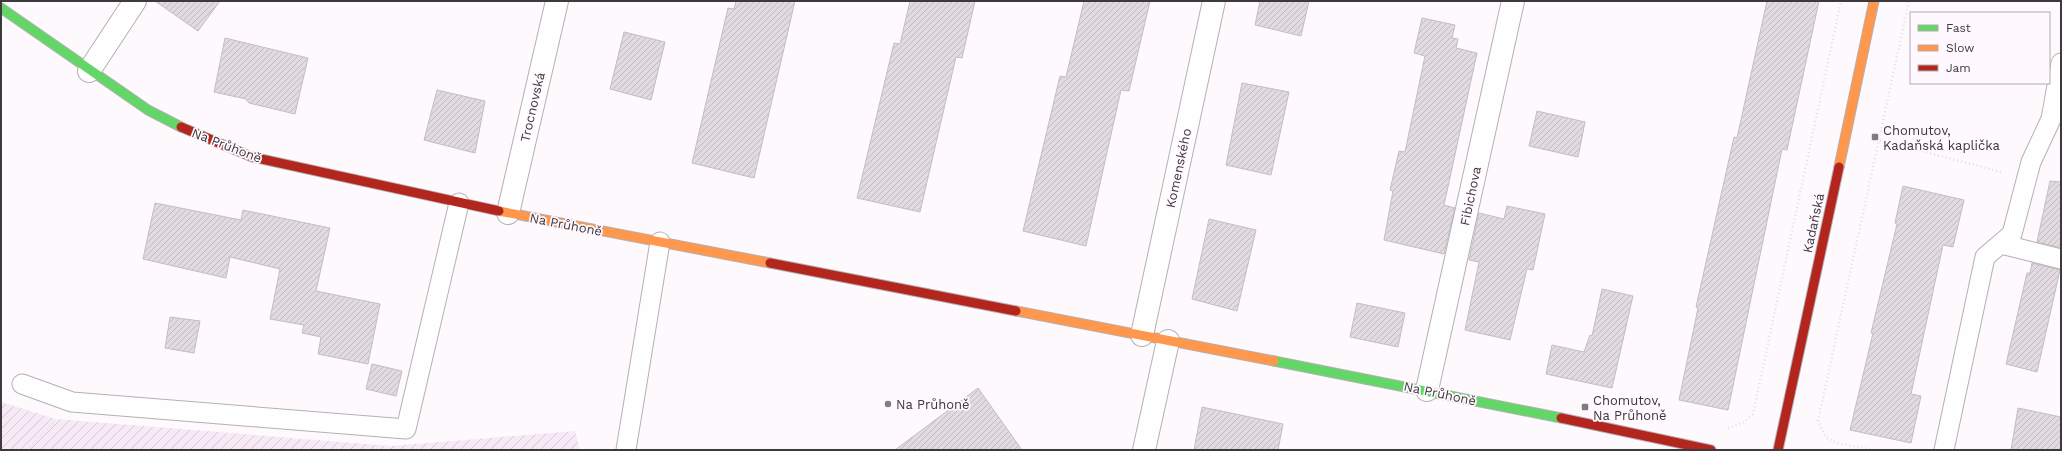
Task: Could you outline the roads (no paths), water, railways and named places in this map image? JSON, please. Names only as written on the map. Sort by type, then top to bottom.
[{"type":"street","points":[[89,71],[135,1]]},
{"type":"street","name":"Trocnovská","points":[[508,213],[557,1]]},
{"type":"street","name":"Komenského","points":[[1142,335],[1214,1]]},
{"type":"street","name":"Fibichova","points":[[1427,390],[1513,1]]},
{"type":"street","name":"Kadaňská","points":[[1778,450],[1874,1]]},
{"type":"street","name":"Na Průhoně","points":[[1,8],[89,71],[148,110],[195,134],[252,157],[458,203],[1427,390],[1711,450]]},
{"type":"street","points":[[1144,450],[1168,341]]},
{"type":"lane","points":[[1944,450],[1986,257],[2012,234],[2031,162],[2051,119],[2061,62]]},
{"type":"lane","points":[[22,384],[72,402],[406,429],[458,203]]},
{"type":"lane","points":[[626,450],[660,242]]},
{"type":"lane","points":[[2002,244],[2061,259]]},
{"type":"place","name":"Chomutov, Kadaňská kaplička","points":[[1875,137]]},
{"type":"place","name":"Na Průhoně","points":[[888,404]]},
{"type":"place","name":"Chomutov, Na Průhoně","points":[[1585,407]]}]
